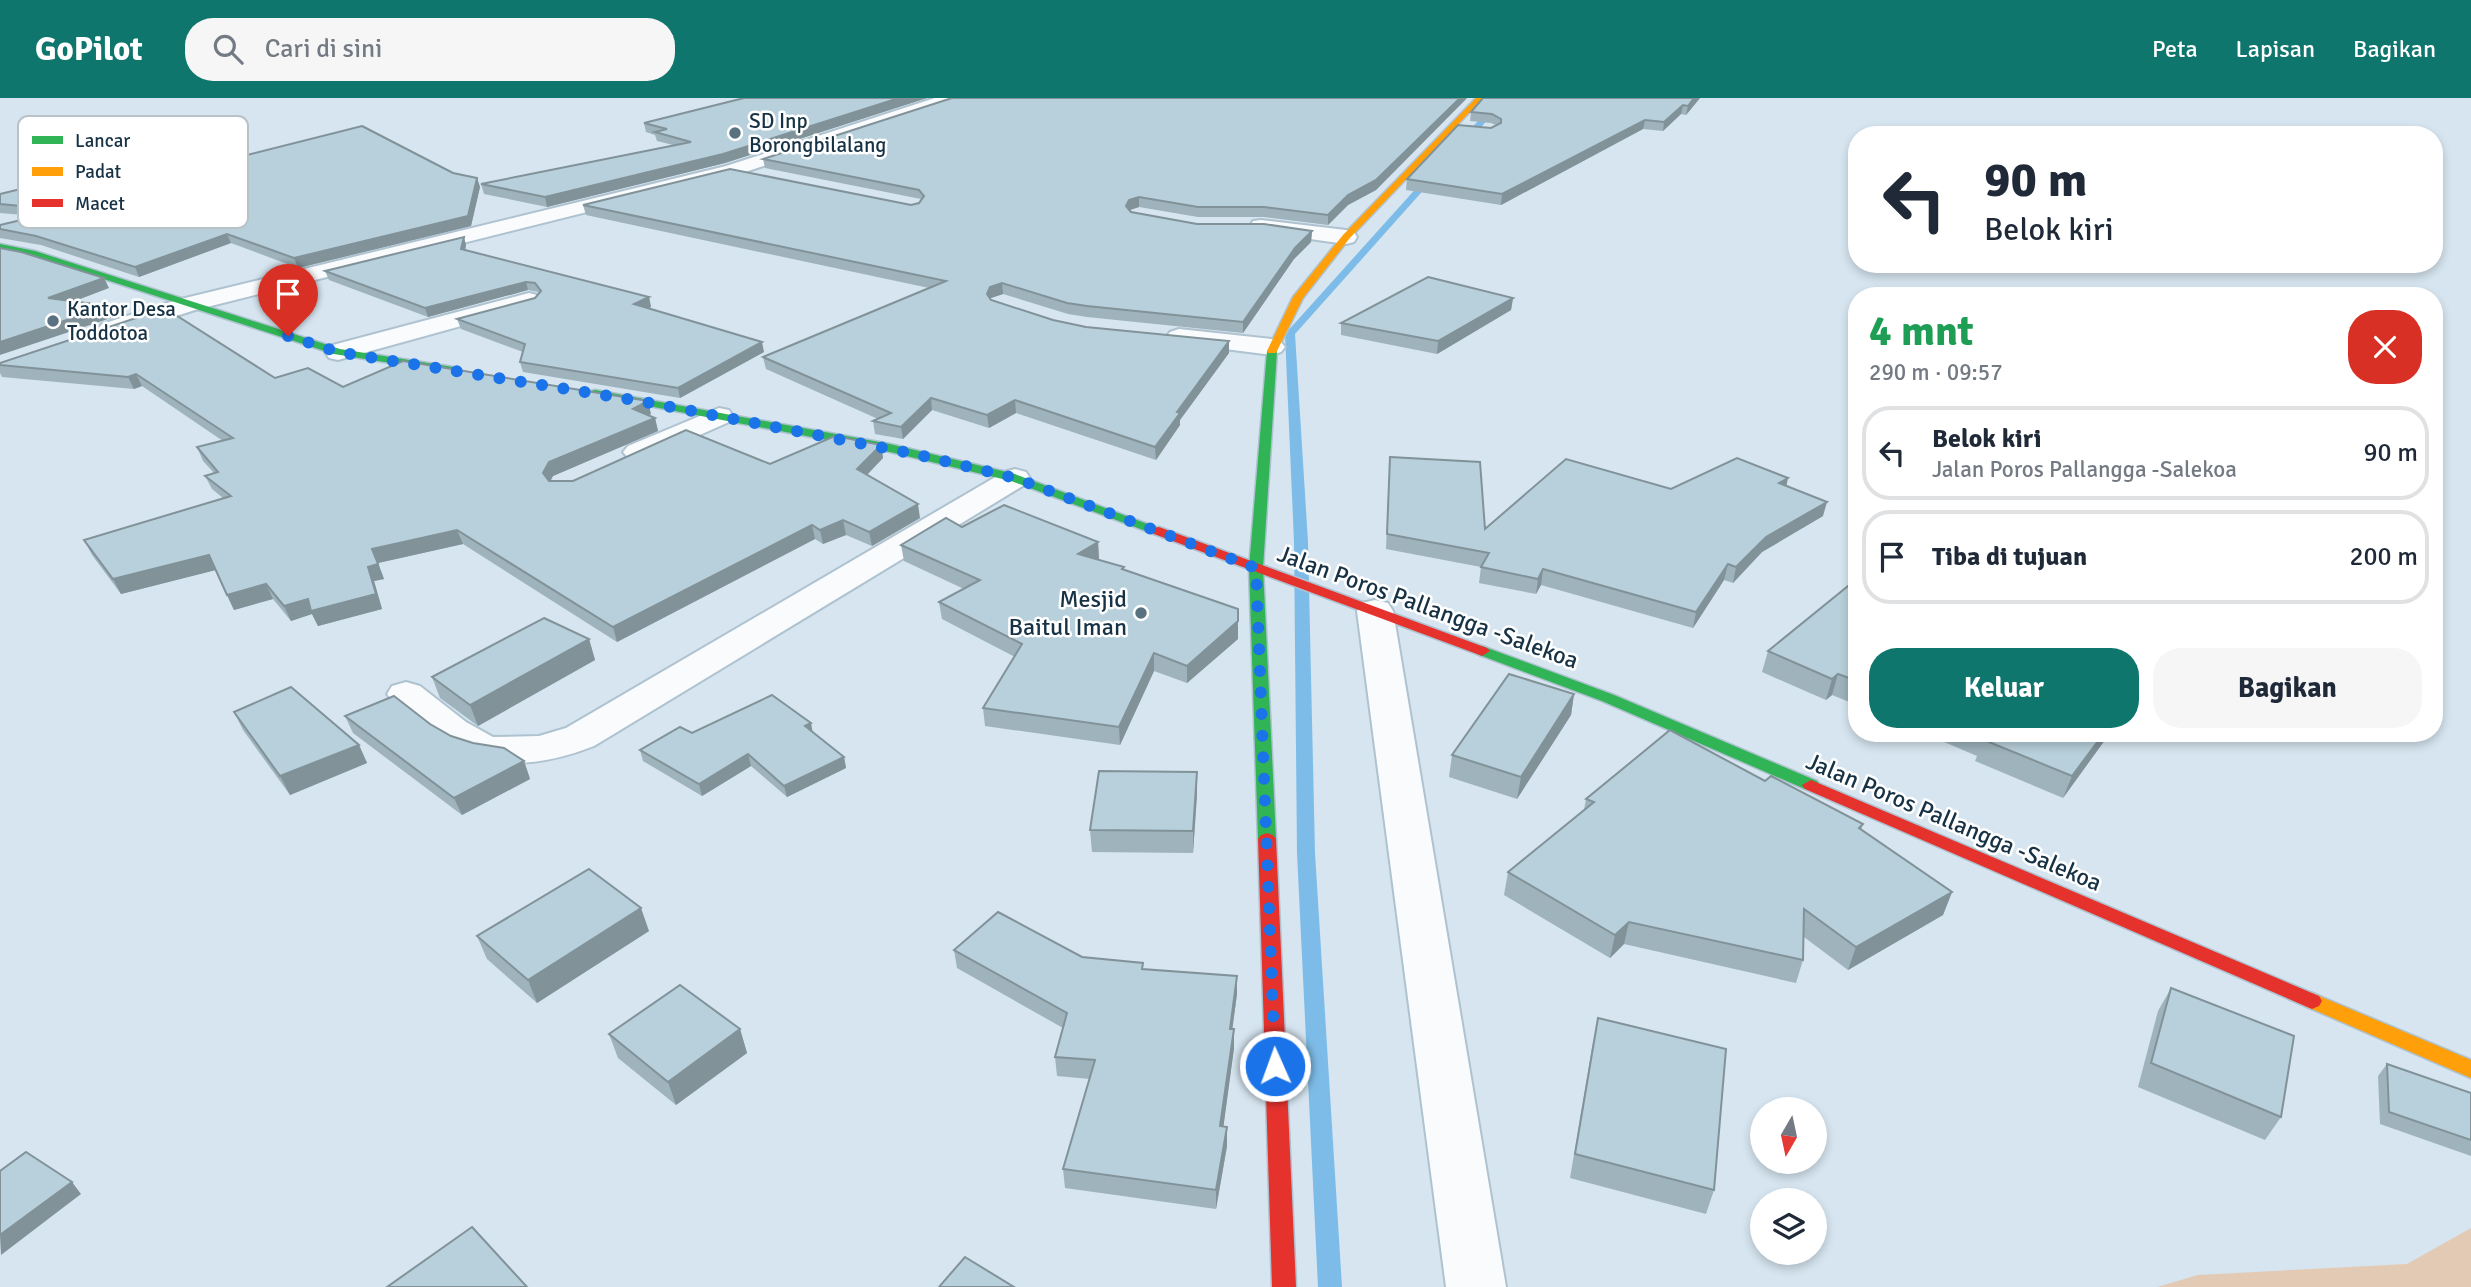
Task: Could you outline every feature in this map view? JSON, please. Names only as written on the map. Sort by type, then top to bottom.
[{"type":"main road","points":[[1284,1287],[1256,568],[1272,347],[1297,297],[1346,237],[1462,128],[1479,98]]},
{"type":"main road","points":[[0,247],[32,253],[338,352],[475,374]]},
{"type":"main road","name":"Jalan Poros Pallangga -Salekoa","points":[[585,392],[890,448],[1015,478],[1620,703],[2471,1069]]},
{"type":"street","points":[[86,337],[186,305],[732,170],[952,98]]},
{"type":"street","points":[[732,170],[771,177]]},
{"type":"street","points":[[1242,226],[1346,237]]},
{"type":"street","points":[[338,352],[529,300]]},
{"type":"street","points":[[1157,335],[1272,347]]},
{"type":"street","points":[[612,464],[719,416]]},
{"type":"street","points":[[406,694],[471,743],[511,751],[560,746],[580,737],[1015,478]]},
{"type":"street","points":[[1375,611],[1476,1287]]},
{"type":"shaded area","points":[[2471,1228],[2471,1287],[2157,1287],[2198,1275],[2407,1264]]},
{"type":"building","points":[[744,98],[899,98],[723,154],[545,197],[481,184],[691,142],[655,132],[667,129],[644,123]]},
{"type":"building","points":[[952,98],[1460,98],[1376,180],[1348,195],[1328,215],[1264,207],[1198,207],[1139,197],[1129,200],[1126,206],[1131,212],[1197,224],[1264,224],[1312,231],[1295,248],[1243,322],[1067,303],[1002,283],[990,287],[987,294],[991,300],[1053,320],[1086,327],[1229,341],[1155,447],[1015,400],[987,415],[931,398],[901,427],[873,421],[891,413],[763,357],[946,281],[583,205],[730,169],[911,205],[919,203],[924,196],[919,190],[763,159]]},
{"type":"building","points":[[1483,98],[1694,98],[1688,106],[1683,105],[1664,122],[1645,120],[1502,194],[1407,179],[1458,125],[1491,128],[1501,123],[1501,119],[1492,114],[1471,112]]},
{"type":"building","points":[[362,126],[453,173],[477,178],[468,216],[294,258],[227,234],[135,267],[36,236],[0,229],[0,225],[18,221],[18,228],[248,228],[248,155]]},
{"type":"building","points":[[18,190],[18,206],[0,204],[0,194]]},
{"type":"building","points":[[464,237],[461,249],[649,297],[634,304],[762,342],[678,388],[520,362],[525,344],[457,319],[535,298],[541,291],[535,283],[526,282],[425,308],[325,271]]},
{"type":"building","points":[[0,248],[104,278],[48,298],[109,306],[0,342]]},
{"type":"building","points":[[1428,277],[1513,298],[1438,341],[1341,323]]},
{"type":"building","points":[[154,312],[174,314],[275,378],[308,368],[343,387],[403,361],[648,401],[633,409],[655,418],[549,462],[543,473],[549,481],[573,481],[686,430],[770,464],[835,436],[881,445],[857,469],[918,504],[869,532],[843,520],[820,530],[812,525],[613,627],[457,530],[372,549],[378,564],[368,567],[376,594],[311,611],[308,599],[284,606],[266,584],[227,595],[209,555],[113,579],[84,540],[231,496],[205,476],[218,472],[197,447],[233,438],[136,374],[128,377],[0,363]]},
{"type":"building","points":[[1390,457],[1480,462],[1485,529],[1566,459],[1671,489],[1737,458],[1788,478],[1779,483],[1827,502],[1766,537],[1736,567],[1728,564],[1696,612],[1543,569],[1538,579],[1481,567],[1489,553],[1387,534]]},
{"type":"building","points":[[1004,505],[1098,542],[1078,554],[1124,567],[1122,569],[1238,609],[1238,621],[1187,666],[1154,653],[1119,727],[983,708],[1022,644],[939,602],[980,580],[901,545],[946,518],[962,527]]},
{"type":"building","points":[[1848,586],[1848,678],[1838,674],[1832,679],[1768,651]]},
{"type":"building","points":[[544,618],[589,639],[470,705],[432,677]]},
{"type":"building","points":[[1509,674],[1574,694],[1521,777],[1452,755]]},
{"type":"building","points":[[291,687],[359,745],[280,776],[234,712]]},
{"type":"building","points":[[772,695],[811,723],[805,726],[844,757],[784,786],[748,754],[699,784],[640,750],[680,727],[692,733]]},
{"type":"building","points":[[394,696],[430,724],[451,736],[504,748],[524,761],[454,798],[345,716]]},
{"type":"building","points":[[1670,730],[1765,781],[1771,776],[1863,824],[1859,828],[1952,892],[1856,947],[1804,909],[1803,960],[1629,922],[1615,935],[1508,872],[1594,802],[1586,799]]},
{"type":"building","points":[[1989,742],[2097,742],[2072,776]]},
{"type":"building","points":[[1099,771],[1197,772],[1193,831],[1090,830]]},
{"type":"building","points":[[589,869],[641,908],[528,980],[477,936]]},
{"type":"building","points":[[998,912],[1082,957],[1143,963],[1142,969],[1237,976],[1230,1029],[1234,1029],[1220,1126],[1227,1127],[1216,1190],[1063,1169],[1095,1060],[1055,1057],[1067,1013],[954,950]]},
{"type":"building","points":[[680,985],[740,1029],[668,1082],[609,1034]]},
{"type":"building","points":[[2171,988],[2294,1036],[2281,1117],[2151,1063]]},
{"type":"building","points":[[1598,1018],[1726,1049],[1714,1190],[1575,1154]]},
{"type":"building","points":[[2387,1064],[2471,1093],[2471,1140],[2389,1112]]},
{"type":"building","points":[[26,1152],[72,1182],[0,1235],[0,1171]]},
{"type":"building","points":[[472,1227],[527,1287],[387,1287]]},
{"type":"building","points":[[965,1257],[1014,1287],[939,1287]]},
{"type":"waterway","points":[[1464,141],[1504,98]]},
{"type":"waterway","points":[[1330,1287],[1306,853],[1301,542],[1290,334],[1432,176]]},
{"type":"traffic: fast","points":[[0,247],[32,253],[338,352],[453,370]]},
{"type":"traffic: fast","points":[[1267,839],[1256,568],[1272,351]]},
{"type":"traffic: fast","points":[[595,393],[890,448],[1015,478],[1159,531]]},
{"type":"traffic: fast","points":[[1482,651],[1608,698],[1811,785]]},
{"type":"traffic: slow","points":[[1272,351],[1298,297],[1346,237],[1480,98]]},
{"type":"traffic: slow","points":[[2312,1001],[2471,1069]]},
{"type":"traffic: jam","points":[[1159,531],[1482,651]]},
{"type":"traffic: jam","points":[[1811,785],[2312,1001]]},
{"type":"traffic: jam","points":[[1267,839],[1284,1287]]},
{"type":"place","name":"SD Inp Borongbilalang","points":[[735,133]]},
{"type":"place","name":"Kantor Desa Toddotoa","points":[[53,321]]},
{"type":"place","name":"Mesjid Baitul Iman","points":[[1141,613]]},
{"type":"route","points":[[288,336],[338,352],[640,401],[890,448],[1015,478],[1256,568],[1275,1066]]}]
